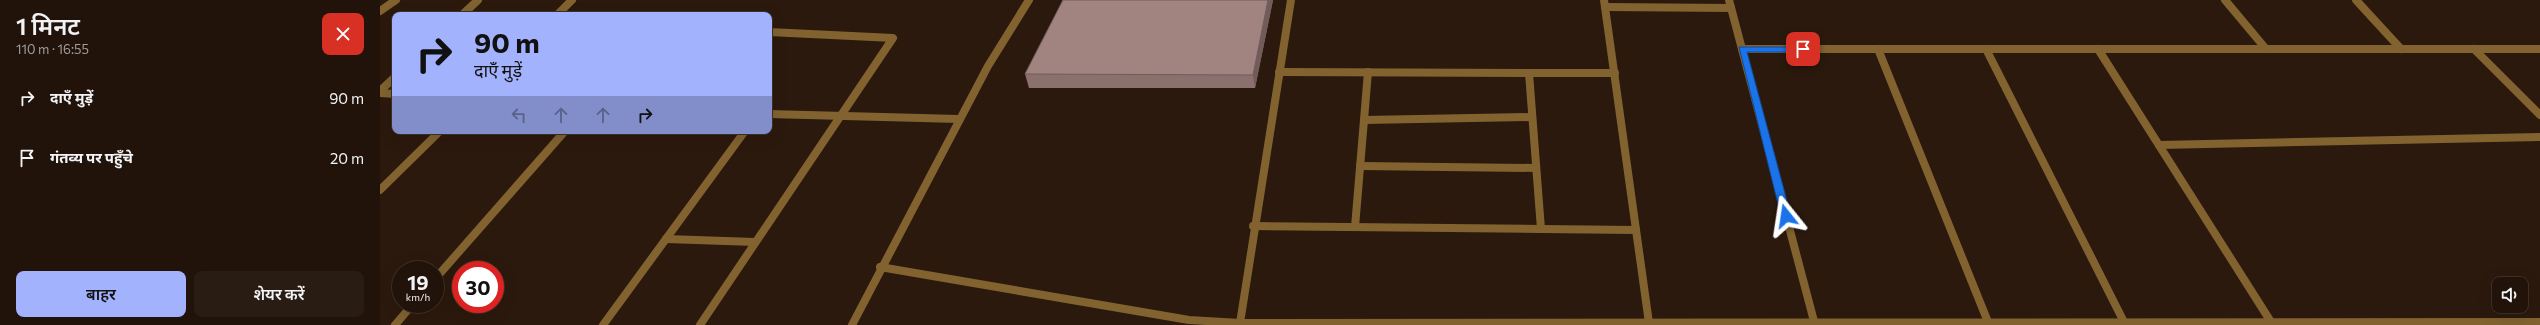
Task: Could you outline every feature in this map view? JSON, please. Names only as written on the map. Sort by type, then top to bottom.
[{"type":"street","points":[[380,11],[396,0]]},
{"type":"street","points":[[465,12],[478,0]]},
{"type":"street","points":[[560,12],[572,0]]},
{"type":"street","points":[[852,325],[880,267],[1011,25],[1029,0]]},
{"type":"street","points":[[1240,323],[1254,226],[1291,0]]},
{"type":"street","points":[[1729,0],[1814,323]]},
{"type":"street","points":[[2225,0],[2266,50]]},
{"type":"street","points":[[2356,0],[2401,49]]},
{"type":"street","points":[[1649,323],[1615,73],[1604,4],[1731,8]]},
{"type":"street","points":[[700,325],[839,116],[893,38],[772,32]]},
{"type":"street","points":[[1742,49],[2540,49]]},
{"type":"street","points":[[1878,49],[1988,322]]},
{"type":"street","points":[[1986,49],[2124,322]]},
{"type":"street","points":[[2098,49],[2271,322]]},
{"type":"street","points":[[2474,49],[2540,115]]},
{"type":"street","points":[[1279,72],[1615,73]]},
{"type":"street","points":[[1355,227],[1368,72]]},
{"type":"street","points":[[1529,73],[1541,229]]},
{"type":"street","points":[[380,92],[392,80]]},
{"type":"street","points":[[380,92],[392,94]]},
{"type":"street","points":[[772,114],[960,119]]},
{"type":"street","points":[[1364,120],[1532,117]]},
{"type":"street","points":[[380,190],[437,134]]},
{"type":"street","points":[[444,269],[562,134]]},
{"type":"street","points":[[603,325],[743,134]]},
{"type":"street","points":[[2159,145],[2540,137]]},
{"type":"street","points":[[1360,166],[1536,168]]},
{"type":"street","points":[[1254,226],[1636,230]]},
{"type":"street","points":[[666,239],[755,242]]},
{"type":"street","points":[[880,267],[1189,320],[1240,323],[2540,322]]},
{"type":"street","points":[[395,325],[405,313]]},
{"type":"building","points":[[1063,0],[1268,0],[1253,75],[1025,74]]},
{"type":"route","points":[[1786,216],[1742,49],[1803,49]]}]
